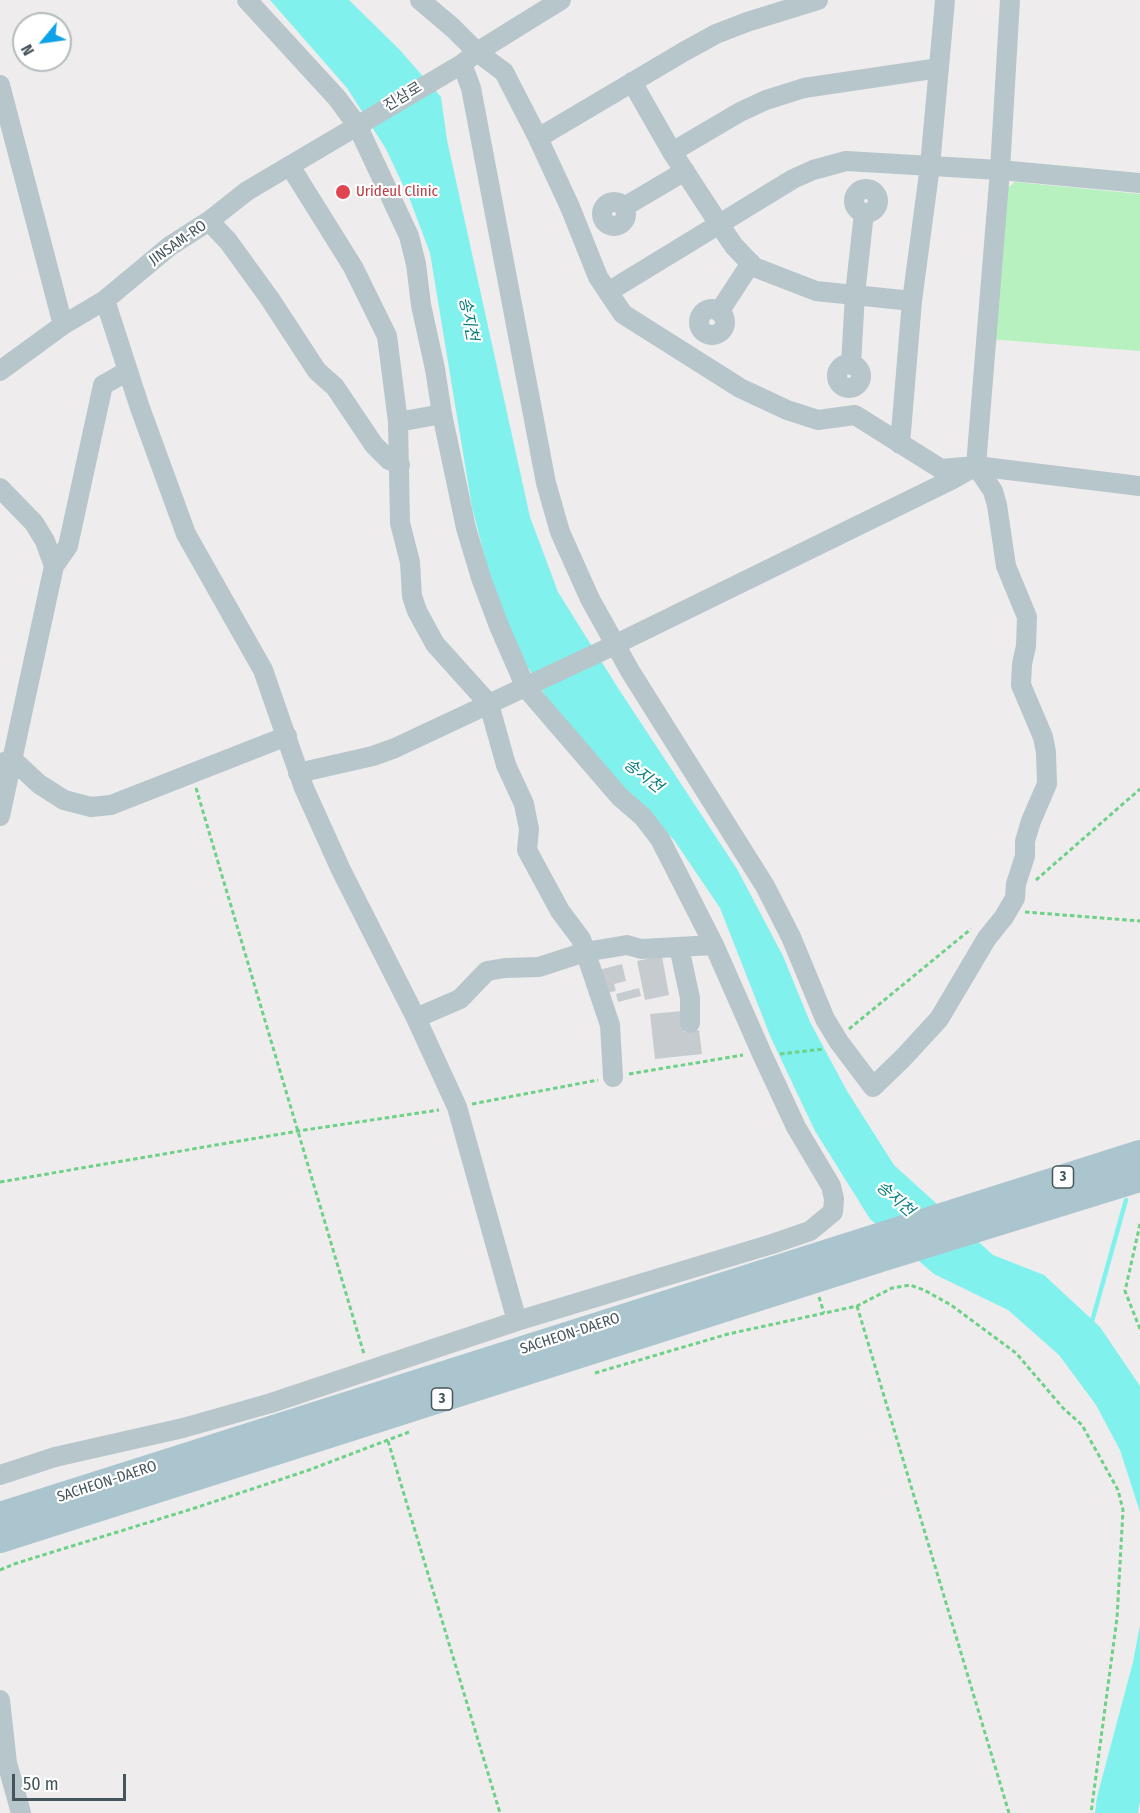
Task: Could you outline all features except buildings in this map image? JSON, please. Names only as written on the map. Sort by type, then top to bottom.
[{"type":"main road","name":"SACHEON-DAERO","points":[[0,1540],[60,1509],[878,1247],[986,1201],[1140,1153]]},
{"type":"main road","name":"SACHEON-DAERO","points":[[878,1247],[1002,1221],[1140,1179]]},
{"type":"main road","points":[[0,1504],[60,1509]]},
{"type":"main road","name":"SACHEON-DAERO","points":[[0,1515],[60,1509]]},
{"type":"main road","points":[[0,1549],[60,1509]]},
{"type":"street","points":[[0,1475],[55,1457],[183,1428],[271,1403],[517,1321],[772,1244],[810,1231],[833,1212],[834,1199],[831,1186],[796,1127],[714,945],[660,839],[643,817],[620,797],[530,686],[499,627],[466,528],[409,236],[358,124],[247,0]]},
{"type":"street","points":[[420,0],[453,28],[471,88],[546,483],[560,532],[575,568],[610,647],[765,886],[791,937],[825,1019],[839,1042],[873,1087],[939,1019],[987,938],[1004,917],[1015,898],[1016,884],[1025,856],[1025,841],[1047,784],[1043,737],[1021,685],[1027,617],[1006,566],[993,490],[976,466],[1000,170],[1010,0]]},
{"type":"street","points":[[462,62],[561,0]]},
{"type":"street","points":[[538,138],[716,34],[818,0]]},
{"type":"street","points":[[900,444],[912,301],[930,166],[945,0]]},
{"type":"street","points":[[462,62],[504,72],[570,207],[598,277],[623,314],[740,387],[787,410],[818,420],[855,415],[941,469],[976,466],[1140,486]]},
{"type":"street","name":"진삼로","points":[[358,124],[462,62]]},
{"type":"street","points":[[672,152],[740,112],[766,100],[804,88],[939,68]]},
{"type":"street","points":[[632,82],[672,152],[719,224],[734,246],[754,267],[816,291],[912,301]]},
{"type":"street","points":[[0,86],[63,325]]},
{"type":"street","name":"JINSAM-RO","points":[[0,371],[63,325],[105,300],[170,246],[209,221],[247,191],[358,124]]},
{"type":"street","points":[[608,292],[793,179],[813,170],[846,161],[1000,170],[1140,183]]},
{"type":"street","points":[[290,166],[353,267],[379,316],[390,349],[399,422],[400,523],[410,562],[412,596],[417,611],[435,644],[489,704],[506,765],[524,804],[529,829],[527,850],[530,858],[560,911],[581,939],[610,1025],[613,1077]]},
{"type":"street","points":[[624,207],[685,171]]},
{"type":"street","points":[[851,365],[855,294],[864,213]]},
{"type":"street","points":[[209,221],[228,242],[270,299],[317,371],[335,387],[374,445],[389,460],[400,465]]},
{"type":"street","points":[[719,312],[751,263]]},
{"type":"street","points":[[105,300],[186,534],[263,670],[298,773],[341,870],[417,1018],[457,1107],[517,1321]]},
{"type":"street","points":[[0,816],[6,761],[54,566],[68,546],[103,385],[128,371]]},
{"type":"street","points":[[399,422],[442,414]]},
{"type":"street","points":[[298,773],[373,756],[395,748],[530,686],[976,466]]},
{"type":"street","points":[[0,488],[34,523],[45,541],[54,566]]},
{"type":"street","points":[[6,761],[64,800],[91,807],[111,805],[287,736]]},
{"type":"street","points":[[417,1018],[460,999],[487,971],[539,967],[585,952],[627,945],[641,949],[714,945]]},
{"type":"street","points":[[679,947],[690,998],[690,1023]]},
{"type":"street","points":[[0,1700],[7,1763],[21,1813]]},
{"type":"path","points":[[192,774],[369,1370]]},
{"type":"path","points":[[1015,898],[1011,910],[1019,912],[1140,921]]},
{"type":"path","points":[[770,1055],[831,1048]]},
{"type":"path","points":[[0,1182],[298,1131],[457,1107]]},
{"type":"path","points":[[1140,1224],[1125,1292],[1140,1329]]},
{"type":"path","points":[[589,1375],[728,1334],[857,1306],[892,1288],[910,1285],[951,1305],[1016,1353],[1063,1408],[1082,1425],[1118,1490],[1123,1510],[1117,1618],[1091,1813]]},
{"type":"path","points":[[819,1296],[824,1313]]},
{"type":"path","points":[[857,1306],[1009,1813]]},
{"type":"path","points":[[0,1570],[283,1479],[416,1429]]},
{"type":"path","points":[[388,1441],[500,1813]]},
{"type":"green space","points":[[1015,182],[1140,194],[1140,351],[989,339],[1005,190]]},
{"type":"water","name":"송지천","points":[[270,0],[349,0],[399,49],[441,97],[447,140],[530,517],[558,592],[737,869],[783,956],[810,1022],[847,1091],[894,1165],[993,1255],[1044,1275],[1100,1327],[1140,1386],[1140,1512],[1120,1450],[1096,1405],[1059,1355],[1008,1310],[934,1274],[870,1219],[815,1131],[771,1038],[720,908],[674,840],[625,790],[551,705],[509,636],[497,604],[472,507],[430,253],[410,200],[386,149],[347,88]]},
{"type":"water","points":[[1140,1625],[1140,1801],[1138,1813],[1095,1813],[1097,1797],[1133,1662]]},
{"type":"waterway","points":[[1091,1325],[1126,1200]]},
{"type":"place","name":"Urideul Clinic","points":[[343,192]]}]
